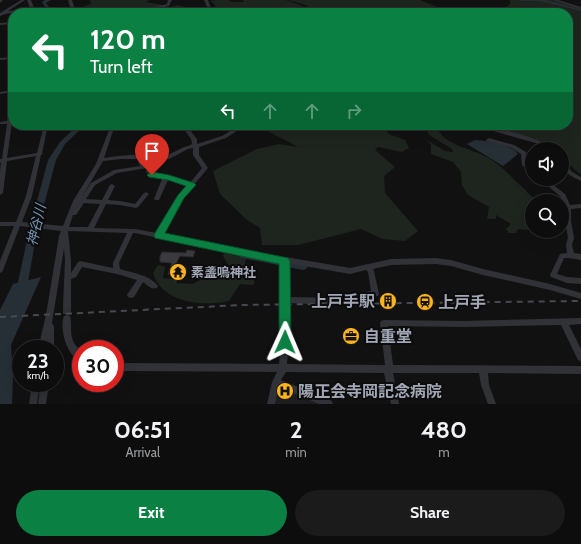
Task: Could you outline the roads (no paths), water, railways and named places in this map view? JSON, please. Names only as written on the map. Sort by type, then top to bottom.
[{"type":"street","points":[[155,8],[168,5],[170,0]]},
{"type":"street","points":[[555,0],[581,8]]},
{"type":"street","points":[[11,8],[24,1]]},
{"type":"street","points":[[0,193],[2,161],[8,128]]},
{"type":"street","points":[[0,270],[21,224],[45,130]]},
{"type":"street","points":[[44,340],[62,236],[76,201],[100,160],[111,130]]},
{"type":"street","points":[[159,236],[181,197],[205,168],[196,155],[194,139],[188,130]]},
{"type":"street","points":[[191,185],[166,177],[152,175],[149,172],[150,166],[154,159],[167,158],[194,146],[224,137],[236,130]]},
{"type":"street","points":[[495,130],[537,142]]},
{"type":"street","points":[[489,140],[508,144],[521,150],[524,153],[525,165]]},
{"type":"street","points":[[2,161],[40,154]]},
{"type":"street","points":[[100,160],[121,157],[138,157],[143,167]]},
{"type":"street","points":[[70,214],[74,213],[93,184],[116,171],[150,166]]},
{"type":"street","points":[[569,172],[581,179]]},
{"type":"street","points":[[157,199],[166,177]]},
{"type":"street","points":[[90,230],[112,186]]},
{"type":"street","points":[[551,186],[561,194]]},
{"type":"street","points":[[82,201],[136,206],[146,194]]},
{"type":"street","points":[[569,207],[581,206]]},
{"type":"street","points":[[0,224],[21,224],[65,229],[124,230],[284,263],[350,271],[391,262],[422,260],[450,263],[581,296]]},
{"type":"street","points":[[569,227],[571,238],[569,245],[571,256]]},
{"type":"street","points":[[65,229],[68,306]]},
{"type":"street","points":[[116,271],[116,262],[131,231]]},
{"type":"street","points":[[581,257],[562,256],[553,275],[566,280],[581,281]]},
{"type":"street","points":[[270,404],[276,382],[283,369],[286,329],[284,263]]},
{"type":"street","points":[[68,277],[74,275],[80,264],[142,278],[154,286]]},
{"type":"street","points":[[284,300],[336,301],[360,298],[363,297],[362,294],[375,294],[371,271],[368,267]]},
{"type":"street","points":[[131,295],[142,278]]},
{"type":"street","points":[[67,318],[68,341],[72,347]]},
{"type":"street","points":[[395,404],[388,370],[390,365],[384,323],[464,324],[563,321],[581,322]]},
{"type":"street","points":[[563,321],[581,358]]},
{"type":"street","points":[[48,324],[50,326],[50,340]]},
{"type":"street","points":[[124,367],[388,370],[581,370]]},
{"type":"street","points":[[483,370],[492,404]]},
{"type":"street","points":[[276,382],[329,404]]},
{"type":"street","points":[[33,404],[35,392]]},
{"type":"street","points":[[42,404],[44,392]]},
{"type":"waterway","name":"神谷川","points":[[48,8],[44,2],[49,0]]},
{"type":"waterway","points":[[520,0],[540,0],[573,8]]},
{"type":"waterway","points":[[573,8],[581,10]]},
{"type":"waterway","name":"神谷川","points":[[18,292],[23,282],[33,231],[52,160],[62,143],[76,130]]},
{"type":"waterway","points":[[242,255],[303,266]]},
{"type":"tunnel","points":[[67,306],[67,318]]},
{"type":"railway","points":[[0,317],[242,305],[581,301]]},
{"type":"place","name":"素盞嗚神社","points":[[178,272]]},
{"type":"place","name":"上戸手駅","points":[[388,301]]},
{"type":"place","name":"上戸手","points":[[425,302]]},
{"type":"place","name":"自重堂","points":[[351,336]]},
{"type":"place","name":"陽正会寺岡記念病院","points":[[285,391]]}]
